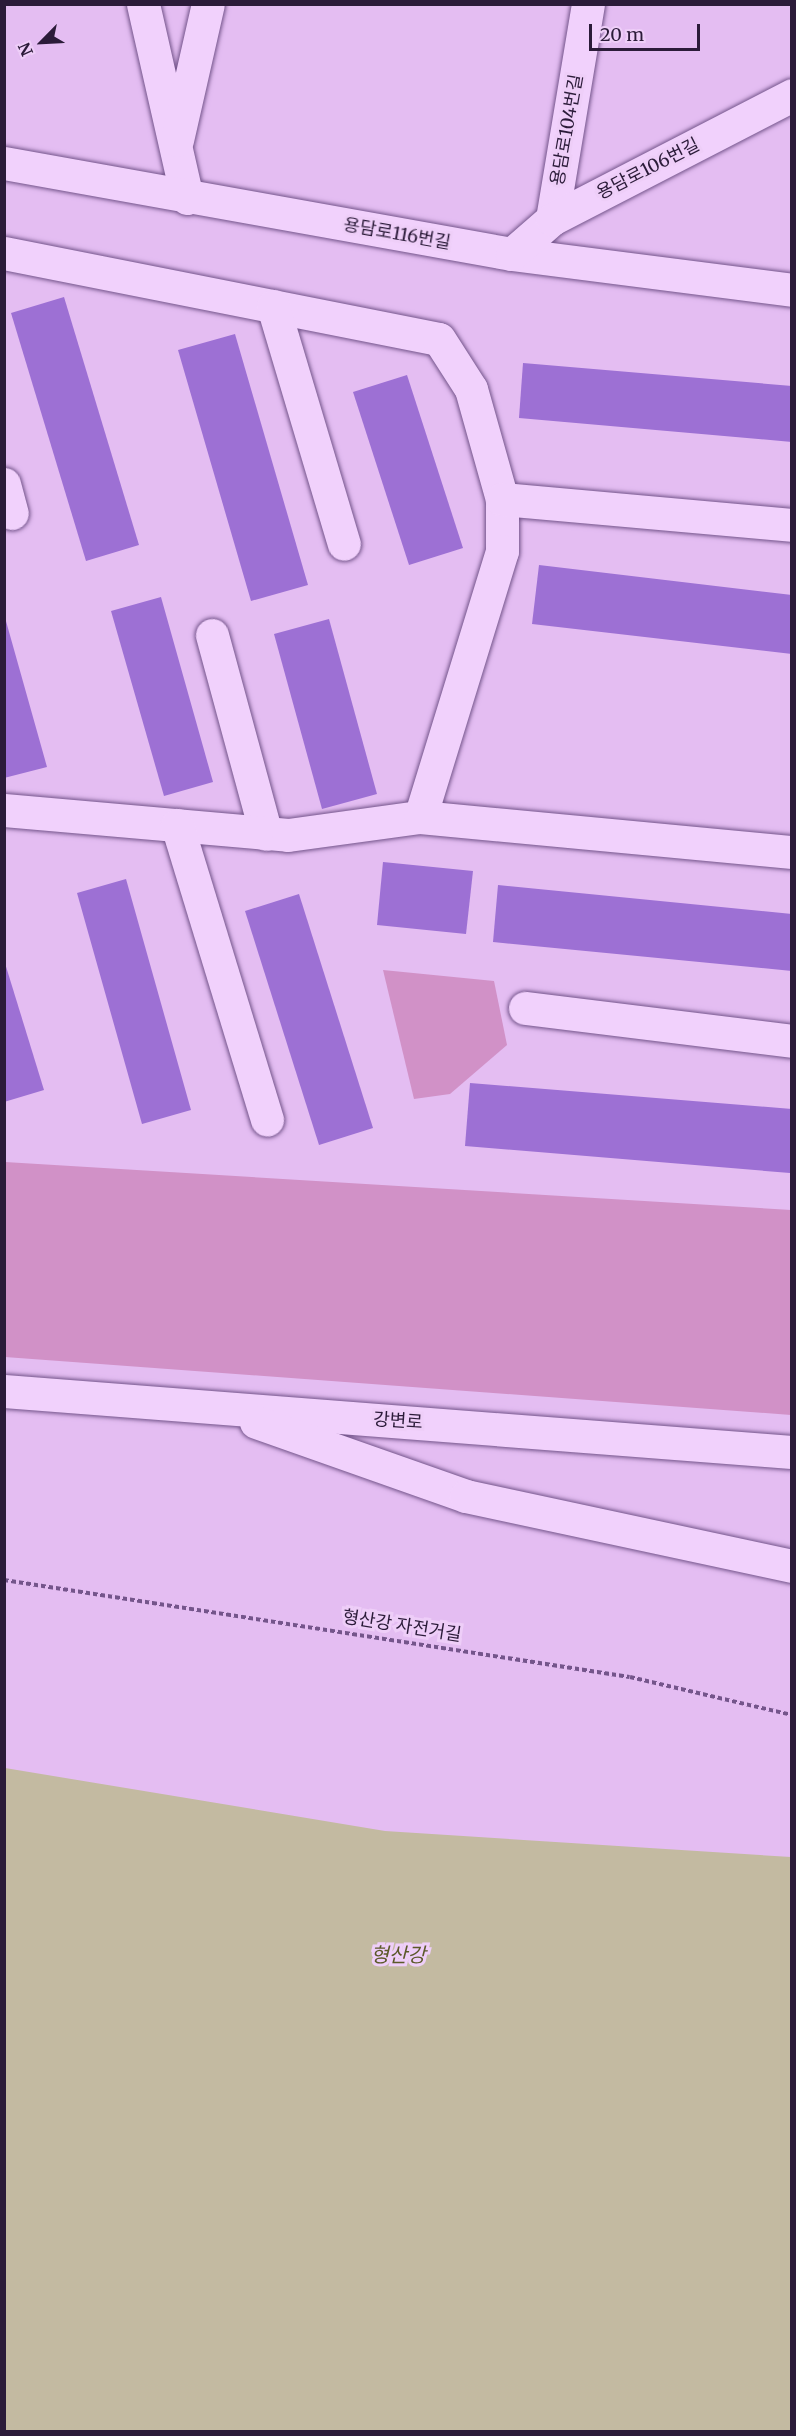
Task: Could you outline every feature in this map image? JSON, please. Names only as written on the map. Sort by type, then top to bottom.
[{"type":"street","points":[[142,4],[187,198]]},
{"type":"street","points":[[175,150],[208,4]]},
{"type":"street","name":"용담로104번길","points":[[552,219],[588,4]]},
{"type":"street","name":"용담로106번길","points":[[512,254],[552,219],[792,95]]},
{"type":"street","name":"용담로116번길","points":[[4,163],[187,198],[512,254],[792,290]]},
{"type":"street","points":[[4,253],[439,339],[471,389],[502,499],[502,551],[420,817]]},
{"type":"street","points":[[273,306],[344,544]]},
{"type":"street","points":[[502,499],[792,525]]},
{"type":"street","points":[[213,635],[266,834]]},
{"type":"street","points":[[4,810],[288,836],[420,817],[792,852]]},
{"type":"street","points":[[177,825],[267,1120]]},
{"type":"street","points":[[525,1008],[792,1041]]},
{"type":"street","name":"강변로","points":[[4,1391],[792,1452]]},
{"type":"street","points":[[215,1407],[466,1496],[792,1566]]},
{"type":"path","name":"형산강 자전거길","points":[[4,1580],[630,1677],[792,1715]]},
{"type":"shaded area","points":[[383,970],[494,981],[507,1045],[450,1094],[414,1099]]},
{"type":"shaded area","points":[[5,1162],[791,1210],[791,1415],[5,1357]]},
{"type":"water","name":"형산강","points":[[5,1768],[385,1831],[791,1857],[791,2431],[5,2431]]},
{"type":"building","points":[[64,297],[139,545],[86,561],[11,313]]},
{"type":"building","points":[[235,334],[308,585],[251,601],[178,350]]},
{"type":"building","points":[[523,363],[792,386],[792,442],[519,418]]},
{"type":"building","points":[[407,375],[463,548],[409,565],[353,392]]},
{"type":"building","points":[[539,565],[792,595],[792,654],[532,624]]},
{"type":"building","points":[[161,597],[213,782],[164,796],[111,611]]},
{"type":"building","points":[[4,614],[47,767],[4,778]]},
{"type":"building","points":[[329,619],[377,794],[322,809],[274,634]]},
{"type":"building","points":[[383,862],[473,871],[466,934],[377,925]]},
{"type":"building","points":[[126,879],[191,1110],[142,1124],[77,893]]},
{"type":"building","points":[[498,885],[792,914],[792,971],[493,942]]},
{"type":"building","points":[[299,894],[373,1128],[319,1145],[245,911]]},
{"type":"building","points":[[4,960],[44,1090],[4,1102]]},
{"type":"building","points":[[470,1083],[792,1109],[790,1173],[465,1146]]}]
